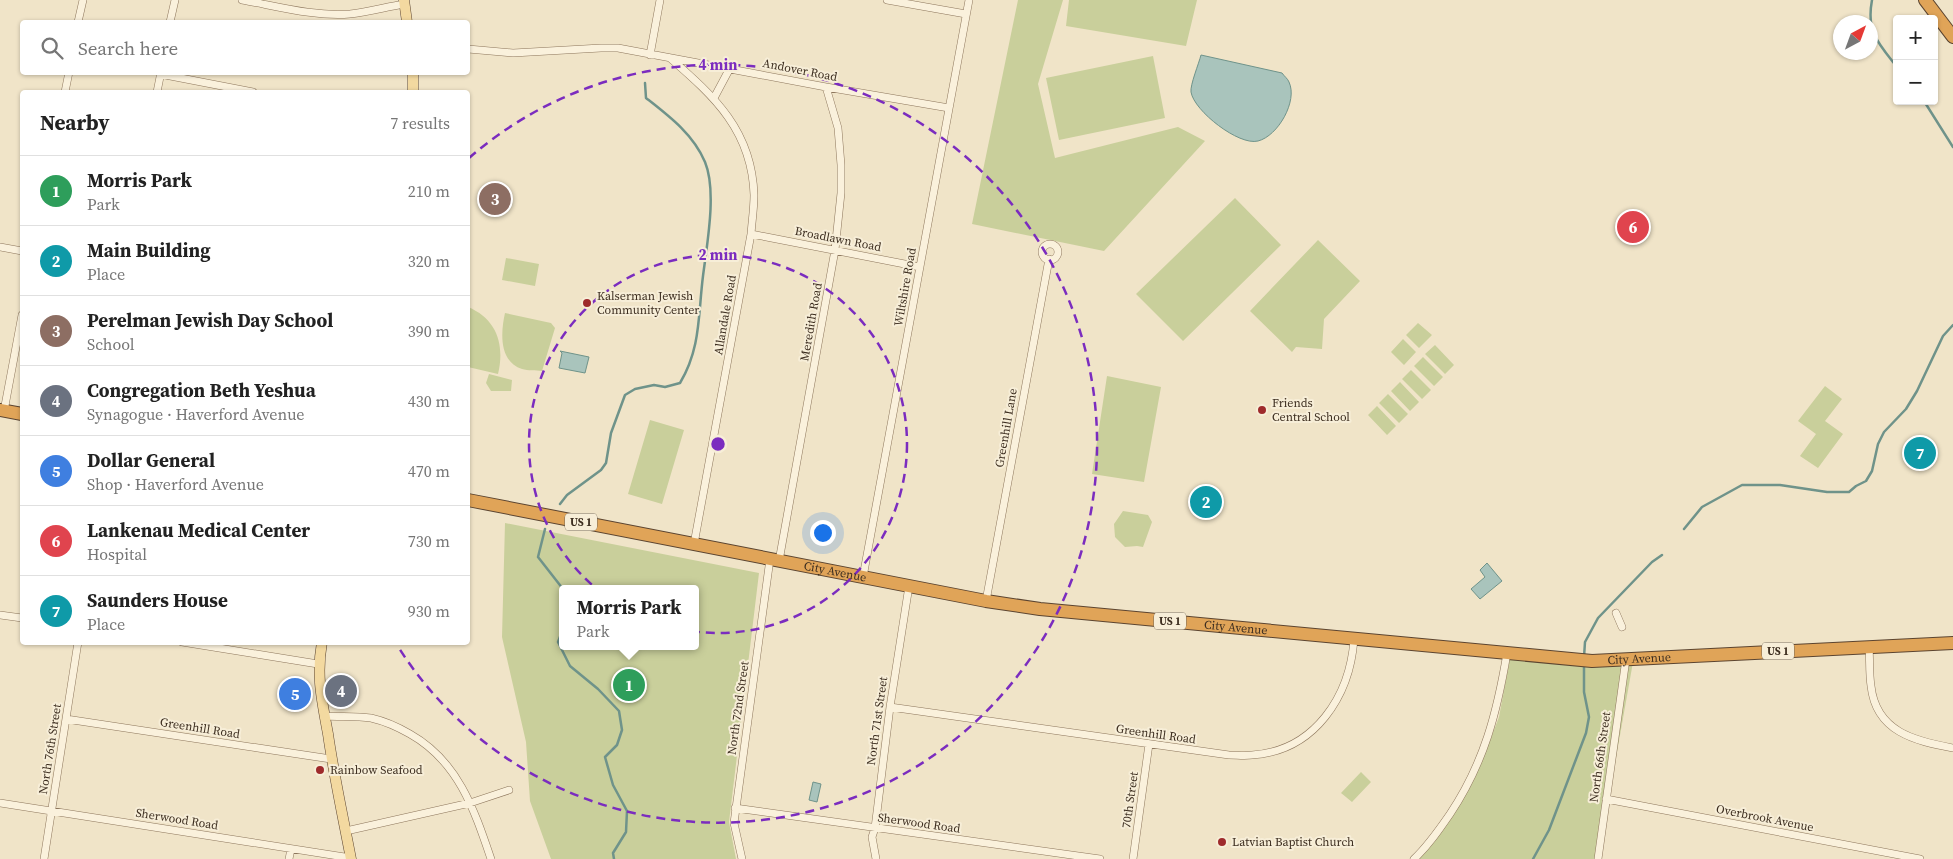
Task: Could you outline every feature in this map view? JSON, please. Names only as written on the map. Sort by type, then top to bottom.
[{"type":"highway","points":[[1926,0],[1953,37]]},
{"type":"highway","points":[[2,410],[20,414]]},
{"type":"highway","name":"City Avenue","points":[[470,500],[986,601],[1040,609],[1592,661],[1953,643]]},
{"type":"main road","points":[[404,2],[407,20]]},
{"type":"main road","points":[[413,75],[414,90]]},
{"type":"main road","points":[[321,645],[318,664],[325,716],[331,758],[351,858]]},
{"type":"street","points":[[78,20],[83,0]]},
{"type":"street","points":[[170,20],[175,0]]},
{"type":"street","points":[[242,0],[264,2],[310,12],[339,14],[404,2]]},
{"type":"street","points":[[650,55],[660,0]]},
{"type":"street","points":[[887,0],[966,14]]},
{"type":"street","name":"Wiltshire Road","points":[[863,577],[969,0]]},
{"type":"street","name":"Andover Road","points":[[470,50],[513,53],[618,48],[730,68],[826,88],[949,108]]},
{"type":"street","name":"Allandale Road","points":[[670,58],[714,98],[738,131],[750,166],[754,196],[751,234],[694,544]]},
{"type":"street","points":[[714,98],[730,68]]},
{"type":"street","points":[[65,90],[68,75]]},
{"type":"street","points":[[157,90],[160,75]]},
{"type":"street","points":[[170,75],[243,90]]},
{"type":"street","name":"Meredith Road","points":[[774,560],[835,250],[841,193],[841,165],[838,128],[826,88]]},
{"type":"street","name":"Broadlawn Road","points":[[751,234],[920,267]]},
{"type":"street","points":[[0,247],[20,251]]},
{"type":"street","name":"Greenhill Lane","points":[[986,601],[1049,259]]},
{"type":"street","points":[[2,410],[20,324]]},
{"type":"street","name":"North 72nd Street","points":[[742,859],[734,823],[735,808],[774,560]]},
{"type":"street","name":"North 71st Street","points":[[876,859],[872,837],[875,828],[890,706],[909,586]]},
{"type":"street","points":[[1616,613],[1622,627]]},
{"type":"street","points":[[0,615],[20,618]]},
{"type":"street","name":"Greenhill Road","points":[[890,706],[1229,755],[1253,755],[1274,751],[1292,744],[1310,732],[1323,720],[1338,699],[1349,675],[1354,638]]},
{"type":"street","name":"North 76th Street","points":[[44,859],[78,645]]},
{"type":"street","points":[[201,645],[318,664]]},
{"type":"street","points":[[1869,647],[1873,699],[1882,716],[1893,728],[1906,737],[1920,742],[1953,748]]},
{"type":"street","points":[[1414,859],[1439,830],[1463,795],[1478,765],[1497,709],[1507,653]]},
{"type":"street","name":"North 66th Street","points":[[1598,859],[1626,659]]},
{"type":"street","points":[[325,716],[371,718],[397,727],[419,739],[435,752],[450,767],[470,803],[491,859]]},
{"type":"street","name":"Greenhill Road","points":[[66,719],[331,758]]},
{"type":"street","name":"70th Street","points":[[1133,859],[1149,744]]},
{"type":"street","points":[[346,830],[470,803],[509,790]]},
{"type":"street","name":"Overbrook Avenue","points":[[1606,799],[1920,859]]},
{"type":"street","name":"Sherwood Road","points":[[0,803],[351,858]]},
{"type":"street","name":"Sherwood Road","points":[[735,808],[1100,859]]},
{"type":"street","points":[[289,859],[291,849]]},
{"type":"green space","points":[[1018,0],[1063,0],[1038,84],[1055,158],[1178,127],[1205,141],[1104,251],[972,224]]},
{"type":"green space","points":[[1069,0],[1197,0],[1186,46],[1066,26]]},
{"type":"green space","points":[[1153,56],[1165,118],[1059,140],[1046,78]]},
{"type":"green space","points":[[1235,198],[1281,245],[1183,341],[1136,294]]},
{"type":"green space","points":[[1318,240],[1360,281],[1324,319],[1322,349],[1296,347],[1292,352],[1250,311]]},
{"type":"green space","points":[[506,258],[539,264],[535,286],[502,280]]},
{"type":"green space","points":[[470,308],[486,318],[497,334],[500,353],[498,374],[470,367]]},
{"type":"green space","points":[[505,313],[551,323],[555,328],[542,371],[522,369],[514,365],[505,353],[502,337]]},
{"type":"green space","points":[[1418,323],[1432,335],[1419,348],[1406,335]]},
{"type":"green space","points":[[1403,339],[1416,352],[1404,365],[1391,352]]},
{"type":"green space","points":[[1435,345],[1454,365],[1445,374],[1425,354]]},
{"type":"green space","points":[[1423,357],[1443,377],[1434,386],[1414,366]]},
{"type":"green space","points":[[1411,370],[1431,390],[1422,399],[1402,379]]},
{"type":"green space","points":[[489,374],[512,380],[511,391],[491,391],[486,383]]},
{"type":"green space","points":[[1107,376],[1161,387],[1144,482],[1092,474]]},
{"type":"green space","points":[[1400,382],[1419,402],[1410,411],[1391,391]]},
{"type":"green space","points":[[1825,386],[1842,399],[1825,421],[1843,434],[1818,468],[1800,456],[1816,434],[1798,421]]},
{"type":"green space","points":[[1388,394],[1408,414],[1399,423],[1379,403]]},
{"type":"green space","points":[[1377,406],[1396,426],[1387,435],[1368,415]]},
{"type":"green space","points":[[650,420],[684,430],[662,504],[628,494]]},
{"type":"green space","points":[[1123,511],[1148,515],[1152,522],[1143,547],[1125,547],[1115,537],[1114,524]]},
{"type":"green space","points":[[505,523],[759,573],[729,822],[736,859],[551,859],[530,801],[526,742],[502,637]]},
{"type":"green space","points":[[1510,658],[1633,662],[1598,859],[1416,859],[1462,798],[1480,766],[1499,717]]},
{"type":"green space","points":[[1361,772],[1371,782],[1352,802],[1341,793]]},
{"type":"water","points":[[1201,55],[1282,73],[1289,82],[1291,99],[1284,117],[1273,132],[1258,141],[1240,138],[1218,125],[1200,108],[1194,100],[1191,89]]},
{"type":"water","points":[[560,351],[589,357],[585,373],[559,368],[562,353]]},
{"type":"water","points":[[1487,563],[1502,581],[1480,599],[1471,589],[1485,577],[1480,570]]},
{"type":"water","points":[[813,782],[821,784],[817,802],[809,800]]},
{"type":"waterway","points":[[1872,0],[1872,29],[1879,44],[1893,62]]},
{"type":"waterway","points":[[560,504],[567,495],[601,470],[606,463],[611,433],[625,395],[635,389],[654,385],[665,387],[680,383],[687,370],[695,344],[709,234],[711,202],[709,174],[700,152],[687,134],[646,98],[645,83]]},
{"type":"waterway","points":[[1927,105],[1953,147]]},
{"type":"waterway","points":[[1684,529],[1702,507],[1742,485],[1780,485],[1827,492],[1849,492],[1866,481],[1872,471],[1878,444],[1884,432],[1906,409],[1917,391],[1943,336],[1953,325]]},
{"type":"waterway","points":[[545,529],[538,557],[560,585]]},
{"type":"waterway","points":[[1584,657],[1585,642],[1598,618],[1652,562],[1662,555]]},
{"type":"waterway","points":[[559,639],[559,644]]},
{"type":"waterway","points":[[562,650],[570,666],[598,689],[619,711],[622,730],[617,745],[605,757],[613,785],[627,811],[626,832],[613,853],[614,859]]},
{"type":"waterway","points":[[1533,859],[1549,830],[1586,733],[1589,717],[1584,692],[1584,665]]},
{"type":"place","name":"Perelman Jewish Day School","points":[[495,199]]},
{"type":"place","name":"Lankenau Medical Center","points":[[1633,227]]},
{"type":"place","name":"Kalserman Jewish Community Center","points":[[587,303]]},
{"type":"place","name":"Friends Central School","points":[[1262,410]]},
{"type":"place","name":"Saunders House","points":[[1920,453]]},
{"type":"place","name":"Main Building","points":[[1206,502]]},
{"type":"place","name":"Morris Park","points":[[629,685]]},
{"type":"place","name":"Congregation Beth Yeshua","points":[[341,691]]},
{"type":"place","name":"Dollar General","points":[[295,694]]},
{"type":"place","name":"Rainbow Seafood","points":[[320,770]]},
{"type":"place","name":"Latvian Baptist Church","points":[[1222,842]]}]
